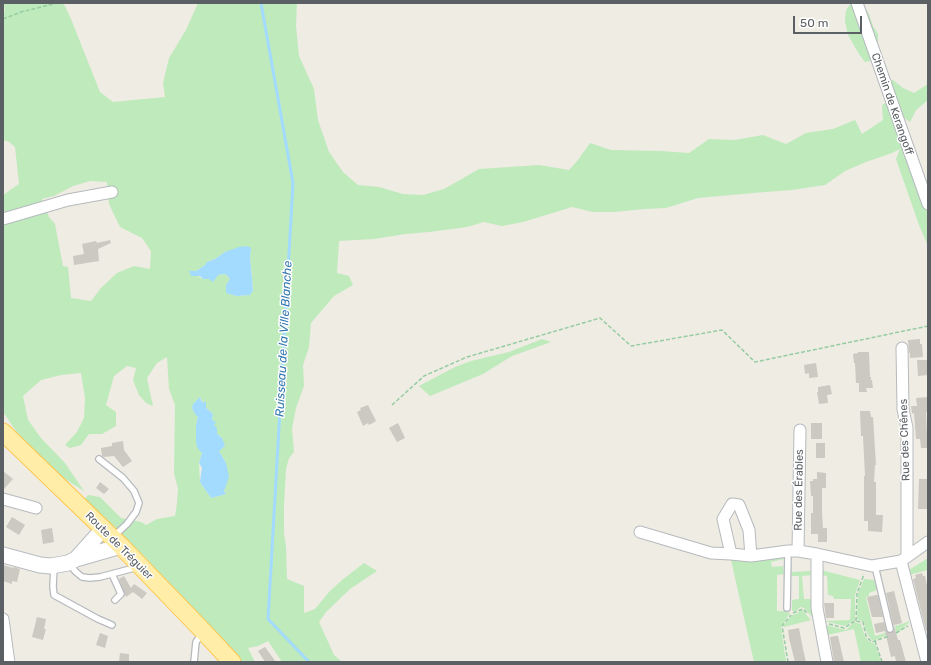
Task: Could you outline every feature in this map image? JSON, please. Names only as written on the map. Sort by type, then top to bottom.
[{"type":"main road","name":"Route de Tréguier","points":[[3,432],[140,566],[232,662]]},
{"type":"street","name":"Chemin de Kerangoff","points":[[857,3],[928,204]]},
{"type":"street","points":[[3,219],[68,200],[112,192]]},
{"type":"street","name":"Rue des Chênes","points":[[902,348],[903,408],[906,428],[904,559],[916,620],[927,662]]},
{"type":"street","name":"Rue des Érables","points":[[793,551],[800,430]]},
{"type":"street","points":[[3,499],[36,508]]},
{"type":"street","points":[[731,554],[723,519],[732,504],[739,505],[749,530],[751,556]]},
{"type":"street","points":[[640,532],[711,553],[751,556],[793,551],[817,554],[871,565],[904,559],[928,542]]},
{"type":"street","points":[[3,555],[40,565],[66,562],[112,538]]},
{"type":"street","points":[[66,562],[112,538]]},
{"type":"street","points":[[817,554],[816,608],[827,662]]},
{"type":"street","points":[[3,619],[9,662]]},
{"type":"lane","points":[[99,459],[123,478],[134,491],[139,503],[136,512],[127,524],[112,538]]},
{"type":"lane","points":[[787,608],[793,551]]},
{"type":"lane","points":[[112,625],[54,595],[53,587],[66,562],[82,577],[90,578],[100,577],[140,566]]},
{"type":"lane","points":[[871,565],[890,629]]},
{"type":"lane","points":[[112,574],[121,594],[115,600]]},
{"type":"lane","points":[[194,662],[196,642],[203,631]]},
{"type":"path","points":[[3,19],[21,12],[57,3]]},
{"type":"path","points":[[392,405],[424,376],[467,356],[600,318],[632,346],[722,330],[754,362],[928,326]]},
{"type":"path","points":[[856,621],[857,594],[871,565]]},
{"type":"path","points":[[788,662],[782,626],[792,613],[803,608],[811,617],[819,621],[844,628],[855,621],[863,622],[866,636],[872,642],[899,632],[916,620]]},
{"type":"path","points":[[875,641],[882,662]]},
{"type":"green space","points":[[4,3],[62,3],[71,19],[100,92],[113,102],[165,97],[163,83],[169,58],[186,30],[198,3],[297,3],[296,26],[299,56],[314,89],[318,120],[329,152],[343,172],[358,185],[379,187],[403,194],[423,195],[444,189],[479,169],[539,165],[569,170],[590,143],[611,150],[689,153],[709,139],[735,140],[763,135],[786,144],[806,133],[833,129],[855,120],[862,134],[883,120],[882,105],[887,102],[890,80],[893,80],[903,88],[914,93],[928,84],[928,100],[916,110],[910,122],[903,117],[928,191],[928,246],[896,159],[900,149],[845,171],[825,185],[792,190],[698,198],[666,208],[593,212],[572,207],[523,222],[502,226],[484,222],[467,227],[429,232],[374,239],[339,241],[337,273],[349,276],[353,285],[334,296],[311,323],[309,347],[303,365],[304,386],[296,408],[292,429],[294,452],[289,458],[286,469],[284,533],[287,579],[304,586],[304,613],[315,609],[329,592],[364,563],[377,571],[350,589],[326,612],[319,622],[334,655],[342,662],[282,662],[268,641],[258,646],[248,648],[255,662],[241,662],[143,555],[128,544],[115,527],[84,500],[88,495],[100,497],[121,518],[141,522],[146,525],[157,519],[175,516],[178,489],[174,473],[175,405],[169,389],[167,357],[157,363],[147,378],[153,406],[146,403],[139,395],[133,380],[136,368],[127,366],[114,376],[106,405],[116,412],[116,426],[102,434],[89,434],[81,445],[70,448],[65,445],[77,432],[84,418],[85,398],[81,373],[61,375],[41,380],[23,396],[28,420],[41,438],[65,463],[84,491],[62,477],[36,453],[16,431],[3,412],[3,195],[19,184],[15,147],[9,142],[3,140],[3,12],[5,11]],"holes":[[[90,181],[107,182],[109,204],[120,227],[142,238],[151,251],[150,269],[134,266],[117,273],[101,288],[91,301],[71,298],[68,267],[63,266],[55,224],[49,217],[42,199],[54,196],[73,186]],[[251,248],[250,257],[253,290],[249,295],[237,296],[227,293],[226,285],[230,279],[226,274],[218,275],[209,279],[203,279],[189,271],[196,271],[207,262],[215,259],[225,252]],[[200,397],[206,408],[213,414],[213,425],[217,434],[222,438],[219,451],[226,463],[224,491],[226,494],[211,498],[200,482],[199,463],[202,453],[196,425],[198,417],[192,408],[193,404]]]},
{"type":"green space","points":[[851,3],[861,3],[864,6],[878,34],[878,52],[871,53],[870,61],[865,62],[848,35],[845,21],[846,10]]},
{"type":"green space","points":[[542,339],[551,342],[512,356],[483,374],[430,396],[419,386],[455,367],[471,361],[509,352]]},
{"type":"green space","points":[[783,557],[784,559],[771,562],[772,567],[783,566],[784,574],[777,575],[777,611],[790,613],[781,627],[786,662],[754,662],[731,560],[736,558]]},
{"type":"green space","points":[[928,558],[928,570],[909,575],[909,570]]},
{"type":"green space","points":[[821,570],[860,580],[855,595],[855,620],[845,626],[824,621],[850,620],[851,599],[834,599],[833,596],[828,595],[827,576],[820,575]]},
{"type":"green space","points":[[810,571],[811,575],[802,576],[804,599],[811,599],[812,617],[804,608],[800,607],[796,611],[792,611],[792,600],[799,599],[799,576],[792,576],[791,572]]},
{"type":"green space","points":[[864,579],[874,580],[877,590],[869,593],[869,596],[866,597],[875,636],[888,632],[889,634],[875,640],[872,640],[868,635],[864,622],[857,619],[858,594]]},
{"type":"green space","points":[[802,610],[811,620],[783,626],[792,615]]},
{"type":"green space","points":[[911,621],[899,631],[896,632],[895,626]]},
{"type":"green space","points":[[854,622],[861,624],[865,637],[870,642],[875,644],[881,662],[861,662],[854,629],[823,636],[821,624],[846,630]]},
{"type":"water","points":[[247,246],[251,248],[250,257],[253,290],[250,295],[237,296],[226,293],[226,285],[230,279],[226,274],[218,275],[213,282],[209,279],[203,279],[200,276],[191,276],[189,271],[196,271],[207,262],[215,259],[225,252]]},
{"type":"water","points":[[200,397],[202,402],[206,402],[206,408],[213,414],[212,420],[216,422],[214,425],[217,428],[217,434],[222,438],[225,446],[219,451],[226,463],[229,477],[224,491],[226,494],[211,498],[200,482],[202,468],[199,463],[202,453],[197,447],[196,441],[196,425],[198,417],[192,408],[193,404]]},
{"type":"building","points":[[110,240],[111,243],[98,249],[99,261],[74,265],[73,256],[84,254],[82,244]]},
{"type":"building","points":[[920,339],[923,357],[910,358],[908,340]]},
{"type":"building","points":[[858,352],[869,352],[870,377],[873,388],[866,388],[867,392],[859,392],[859,383],[856,383],[853,354]]},
{"type":"building","points":[[917,360],[928,360],[928,375],[918,376]]},
{"type":"building","points":[[816,363],[818,377],[809,378],[809,373],[805,374],[804,365]]},
{"type":"building","points":[[830,385],[832,394],[827,395],[828,403],[819,404],[817,392],[818,387]]},
{"type":"building","points":[[928,397],[928,412],[926,412],[928,448],[921,448],[920,439],[916,439],[914,413],[912,414],[911,406],[917,406],[916,398]]},
{"type":"building","points":[[368,405],[376,421],[369,425],[368,423],[363,426],[357,412],[361,410],[360,408]]},
{"type":"building","points":[[860,411],[870,411],[871,417],[873,417],[876,465],[874,482],[876,482],[876,515],[883,515],[882,532],[868,531],[868,521],[864,521],[865,476]]},
{"type":"building","points":[[398,423],[405,438],[397,442],[389,428]]},
{"type":"building","points":[[811,423],[822,423],[822,439],[811,439]]},
{"type":"building","points":[[123,441],[124,450],[132,461],[123,467],[114,456],[102,456],[101,448],[112,446],[112,443]]},
{"type":"building","points":[[816,443],[825,443],[825,458],[816,458]]},
{"type":"building","points":[[3,471],[13,479],[3,490]]},
{"type":"building","points":[[817,472],[826,473],[826,488],[822,488],[822,513],[823,528],[827,528],[827,542],[818,542],[818,534],[811,534],[813,496],[811,496],[810,481],[817,479]]},
{"type":"building","points":[[919,479],[928,479],[928,509],[918,509]]},
{"type":"building","points":[[100,482],[109,489],[104,494],[96,488]]},
{"type":"building","points":[[12,517],[25,525],[19,535],[6,527]]},
{"type":"building","points":[[52,528],[54,542],[43,544],[41,530]]},
{"type":"building","points":[[3,565],[20,569],[17,582],[12,581],[12,584],[3,581]]},
{"type":"building","points":[[922,573],[923,576],[925,576],[928,590],[928,631],[926,631],[913,579],[916,578],[915,575]]},
{"type":"building","points":[[124,576],[131,588],[134,584],[147,593],[142,599],[133,592],[126,597],[119,579]]},
{"type":"building","points":[[894,591],[902,623],[894,625],[906,662],[896,662],[895,656],[891,657],[885,631],[876,633],[874,624],[884,622],[887,632],[891,633],[894,631],[886,593]]},
{"type":"building","points":[[878,595],[883,617],[872,617],[867,597]]},
{"type":"building","points":[[824,603],[834,603],[834,618],[826,618]]},
{"type":"building","points":[[37,617],[46,619],[44,629],[46,629],[43,640],[32,637]]},
{"type":"building","points":[[799,628],[806,662],[795,662],[789,638],[788,630]]},
{"type":"building","points":[[100,633],[108,636],[105,648],[96,645]]},
{"type":"building","points":[[838,636],[844,662],[834,662],[830,637]]},
{"type":"building","points":[[265,647],[276,662],[265,662],[258,651]]},
{"type":"building","points":[[120,653],[129,654],[129,662],[119,662]]},
{"type":"waterway","name":"Ruisseau de la Ville Blanche","points":[[261,3],[293,183],[268,619],[309,662]]}]
